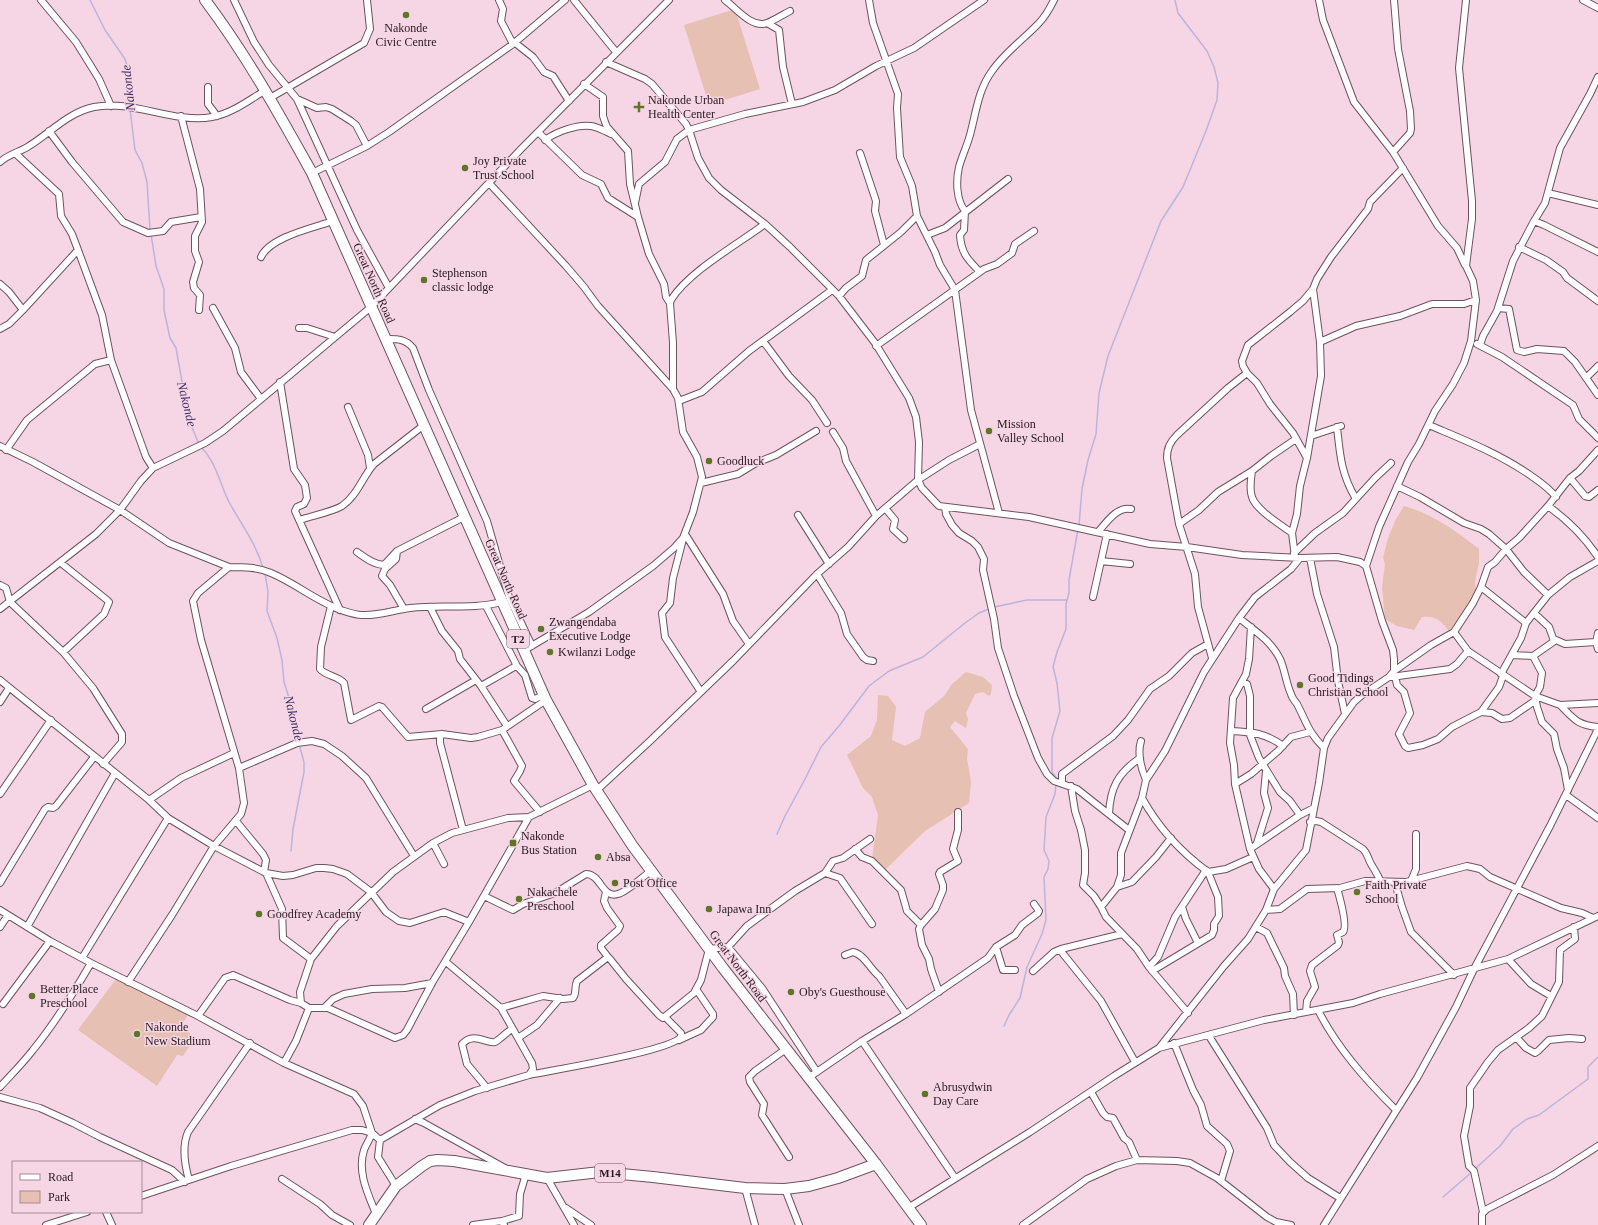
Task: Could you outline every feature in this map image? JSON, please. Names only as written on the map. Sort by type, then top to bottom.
[{"type":"main road","name":"Great North Road","points":[[205,0],[240,48],[268,94],[312,173],[501,602],[513,628],[528,648],[529,674],[545,698],[595,788],[632,845],[709,949],[786,1049],[812,1075],[908,1208],[922,1225]]},
{"type":"main road","name":"M14","points":[[369,1225],[396,1186],[430,1161],[438,1160],[454,1161],[546,1178],[600,1172],[744,1188],[786,1189],[808,1186],[838,1178],[876,1164]]},
{"type":"street","points":[[42,0],[76,42],[99,80],[111,106]]},
{"type":"street","points":[[234,0],[254,42],[269,65],[296,99],[357,230],[390,288]]},
{"type":"street","points":[[0,162],[5,157],[29,147],[49,131],[74,115],[94,107],[111,106],[201,118],[225,114],[268,94],[288,88],[364,43],[370,29],[367,0]]},
{"type":"street","points":[[499,0],[503,9],[501,21],[513,43],[533,57],[544,72],[553,76],[568,101]]},
{"type":"street","points":[[312,173],[367,146],[425,107],[513,43],[565,0]]},
{"type":"street","points":[[574,0],[616,52]]},
{"type":"street","points":[[0,609],[61,563],[96,534],[120,510],[141,481],[153,468],[205,443],[223,431],[371,307],[584,84],[669,0]]},
{"type":"street","points":[[725,0],[752,22],[759,24],[767,23],[790,11]]},
{"type":"street","points":[[868,0],[871,16],[898,94],[897,108],[900,157],[912,186],[918,216],[940,265],[955,290],[971,410],[999,513]]},
{"type":"street","points":[[635,203],[639,184],[665,162],[677,139],[689,130],[745,114],[816,98],[835,90],[886,61],[914,48],[984,0]]},
{"type":"street","points":[[980,272],[962,250],[960,235],[965,227],[965,211],[961,206],[958,197],[959,169],[970,136],[976,108],[984,83],[992,70],[1039,23],[1054,0]]},
{"type":"street","points":[[1319,0],[1323,20],[1354,102],[1393,152],[1438,226],[1456,248],[1473,280],[1476,300],[1471,341],[1464,363],[1453,384],[1435,411],[1429,425],[1408,462],[1379,527],[1366,566],[1382,621],[1393,650],[1393,675],[1397,685],[1404,692],[1410,713],[1399,734],[1405,746],[1408,748],[1423,745],[1438,739],[1452,727],[1481,712],[1499,687],[1502,675],[1526,623],[1548,595],[1570,577],[1598,561]]},
{"type":"street","points":[[1393,152],[1410,133],[1411,129],[1410,111],[1398,49],[1394,0]]},
{"type":"street","points":[[1466,0],[1459,68],[1469,162],[1472,219],[1466,266]]},
{"type":"street","points":[[1583,0],[1598,8]]},
{"type":"street","points":[[767,23],[778,30],[783,67],[792,104]]},
{"type":"street","points":[[606,62],[648,81],[681,118],[689,130],[698,158],[709,178],[726,194],[765,224],[839,296],[876,346],[909,398],[916,417],[919,442],[918,480],[922,488],[939,506],[1029,517],[1150,544],[1187,547],[1242,555],[1344,558],[1360,562],[1366,566]]},
{"type":"street","points":[[1480,345],[1483,336],[1498,308],[1505,283],[1519,247],[1545,203],[1560,148],[1598,78]]},
{"type":"street","points":[[584,84],[603,97],[603,116],[607,127],[629,154],[629,180],[638,218],[649,254],[664,284],[666,297],[670,303],[673,343],[673,389]]},
{"type":"street","points":[[208,87],[208,104],[217,116]]},
{"type":"street","points":[[296,99],[317,108],[329,108],[351,121],[356,126],[367,146]]},
{"type":"street","points":[[181,116],[200,189],[201,225],[195,236],[195,251],[199,262],[193,282],[194,288],[200,295],[199,310]]},
{"type":"street","points":[[545,140],[557,132],[587,126],[598,128],[615,136]]},
{"type":"street","points":[[49,131],[72,162],[123,222],[148,233],[162,231],[171,222],[201,217]]},
{"type":"street","points":[[538,132],[584,177],[601,184],[608,198],[638,218]]},
{"type":"street","points":[[15,153],[58,193],[61,216],[78,250],[102,315],[111,360],[146,457],[153,468]]},
{"type":"street","points":[[860,153],[876,201],[874,210],[884,245]]},
{"type":"street","points":[[1307,458],[1296,439],[1270,404],[1257,383],[1247,373],[1242,361],[1248,344],[1303,301],[1313,289],[1317,279],[1331,257],[1368,209],[1370,202],[1403,168]]},
{"type":"street","points":[[927,235],[945,228],[1008,179]]},
{"type":"street","points":[[489,182],[566,266],[598,306],[673,389],[678,401],[682,429],[697,457],[701,473],[701,483],[694,512],[684,536],[670,603],[662,613],[664,635],[701,692]]},
{"type":"street","points":[[1548,193],[1598,205]]},
{"type":"street","points":[[839,296],[846,288],[861,278],[866,260],[918,216]]},
{"type":"street","points":[[260,257],[266,248],[282,238],[333,221]]},
{"type":"street","points":[[1534,221],[1598,252]]},
{"type":"street","points":[[670,303],[676,293],[701,270],[765,224]]},
{"type":"street","points":[[876,346],[980,272],[1001,262],[1012,253],[1014,244],[1034,232]]},
{"type":"street","points":[[1519,247],[1546,260],[1598,301]]},
{"type":"street","points":[[0,329],[9,324],[23,310],[78,250]]},
{"type":"street","points":[[0,284],[9,292],[23,310]]},
{"type":"street","points":[[1297,556],[1292,533],[1321,376],[1320,342],[1313,289]]},
{"type":"street","points":[[678,401],[702,392],[749,351],[832,290]]},
{"type":"street","points":[[1320,342],[1356,326],[1400,316],[1432,304],[1464,304],[1476,300]]},
{"type":"street","points":[[213,308],[235,348],[241,372],[261,399]]},
{"type":"street","points":[[1498,308],[1509,309],[1518,350],[1524,352],[1537,349],[1564,351],[1575,362],[1598,394]]},
{"type":"street","points":[[299,328],[307,328],[335,337]]},
{"type":"street","points":[[385,339],[404,340],[413,348],[432,397],[487,521],[509,597],[528,648],[589,612],[653,566],[674,548],[684,536]]},
{"type":"street","points":[[763,341],[789,376],[812,400],[827,423]]},
{"type":"street","points":[[1471,341],[1502,357],[1573,405],[1579,419],[1598,438]]},
{"type":"street","points":[[6,450],[27,420],[95,364],[111,360]]},
{"type":"street","points":[[1586,378],[1598,366]]},
{"type":"street","points":[[1212,658],[1198,607],[1195,574],[1179,524],[1167,458],[1169,445],[1172,440],[1228,388],[1247,373]]},
{"type":"street","points":[[280,382],[294,469],[305,485],[307,498],[304,504],[296,509],[340,610]]},
{"type":"street","points":[[348,407],[368,455],[370,468]]},
{"type":"street","points":[[300,520],[341,506],[355,492],[370,468],[424,425]]},
{"type":"street","points":[[1429,425],[1484,448],[1509,461],[1548,486],[1556,496]]},
{"type":"street","points":[[1311,436],[1339,426],[1342,466],[1356,499]]},
{"type":"street","points":[[701,483],[738,474],[756,462],[776,455],[816,431]]},
{"type":"street","points":[[833,432],[843,448],[846,461],[876,516]]},
{"type":"street","points":[[1179,524],[1199,510],[1218,492],[1252,471],[1296,439]]},
{"type":"street","points":[[301,1003],[300,992],[311,959],[337,926],[393,872],[433,843],[452,833],[508,818],[529,818],[595,788],[650,741],[701,692],[817,574],[848,547],[876,516],[918,480],[949,460],[980,444]]},
{"type":"street","points":[[0,446],[33,462],[120,510],[169,543],[229,567],[253,568],[270,572],[340,610],[362,616],[404,609],[486,606],[501,602]]},
{"type":"street","points":[[1159,1048],[1243,945],[1266,910],[1274,889],[1306,850],[1324,748],[1328,738],[1345,714],[1362,695],[1393,675],[1431,645],[1454,632],[1463,620],[1481,587],[1488,567],[1519,538],[1548,506],[1570,478],[1597,453]]},
{"type":"street","points":[[1101,907],[1117,887],[1121,875],[1120,853],[1142,798],[1146,780],[1165,751],[1212,658],[1239,618],[1257,595],[1291,569],[1297,556],[1315,533],[1343,513],[1391,463]]},
{"type":"street","points":[[1252,471],[1251,484],[1253,500],[1261,510],[1292,533]]},
{"type":"street","points":[[1570,478],[1585,496],[1589,497],[1598,490]]},
{"type":"street","points":[[1397,486],[1420,497],[1464,523],[1481,529],[1489,534],[1506,549],[1524,572],[1548,595]]},
{"type":"street","points":[[1548,506],[1566,518],[1576,528],[1598,557]]},
{"type":"street","points":[[945,507],[946,514],[952,525],[959,533],[972,541],[978,547],[984,559],[983,570],[994,619],[998,648],[1014,696],[1038,758],[1047,774],[1054,781],[1071,786],[1129,830]]},
{"type":"street","points":[[885,508],[895,520],[893,529],[904,539]]},
{"type":"street","points":[[1098,532],[1119,510],[1125,508],[1130,509]]},
{"type":"street","points":[[798,515],[829,564]]},
{"type":"street","points":[[356,552],[368,560],[381,565],[386,564],[397,551],[464,517]]},
{"type":"street","points":[[1093,597],[1107,534]]},
{"type":"street","points":[[684,536],[723,594],[733,620],[749,644]]},
{"type":"street","points":[[397,551],[396,559],[385,569],[382,576],[390,585],[404,609]]},
{"type":"street","points":[[1310,558],[1317,594],[1334,647],[1338,681],[1345,714]]},
{"type":"street","points":[[1101,560],[1130,564]]},
{"type":"street","points":[[61,563],[109,602],[104,614],[63,652]]},
{"type":"street","points":[[128,982],[172,915],[214,846],[241,814],[244,803],[239,768],[201,640],[193,601],[198,593],[229,567]]},
{"type":"street","points":[[817,574],[840,612],[847,634],[863,657],[867,660],[873,661]]},
{"type":"street","points":[[0,585],[6,588],[10,602],[63,652],[94,688],[122,734],[122,742],[102,764]]},
{"type":"street","points":[[1481,587],[1526,623]]},
{"type":"street","points":[[331,606],[321,647],[320,669],[344,683],[350,719],[352,720],[379,706],[382,707],[407,736],[442,734],[471,738],[504,728],[545,698]]},
{"type":"street","points":[[486,606],[516,665],[529,674]]},
{"type":"street","points":[[430,607],[442,632],[458,651],[460,659],[481,686],[504,728],[522,766],[514,781],[540,812]]},
{"type":"street","points":[[1534,613],[1549,627],[1554,641]]},
{"type":"street","points":[[1239,618],[1265,639],[1280,659],[1291,694],[1310,732],[1324,748]]},
{"type":"street","points":[[1251,627],[1249,659],[1246,674],[1233,698],[1230,742],[1234,765],[1235,784],[1250,849],[1259,869],[1274,889]]},
{"type":"street","points":[[501,634],[513,628]]},
{"type":"street","points":[[1454,632],[1468,651],[1536,698],[1560,705],[1598,703]]},
{"type":"street","points":[[1598,633],[1596,642],[1598,649]]},
{"type":"street","points":[[1512,655],[1533,656],[1554,641],[1558,640],[1565,644],[1596,642]]},
{"type":"street","points":[[1062,783],[1062,774],[1113,736],[1128,720],[1150,689],[1169,676],[1192,653],[1208,644]]},
{"type":"street","points":[[1393,675],[1450,669],[1457,664],[1468,651]]},
{"type":"street","points":[[1481,712],[1492,713],[1502,719],[1510,718],[1536,698],[1540,687],[1542,673],[1533,656]]},
{"type":"street","points":[[481,686],[516,665]]},
{"type":"street","points":[[0,680],[51,720],[102,764],[149,800],[168,818],[214,846],[265,872],[283,876],[293,876],[316,868],[333,869],[347,874],[371,892],[386,912],[399,921],[410,923],[444,912],[469,922]]},
{"type":"street","points":[[426,709],[476,680]]},
{"type":"street","points":[[1242,682],[1247,684],[1250,694],[1250,732],[1262,764],[1280,792],[1290,801],[1300,815]]},
{"type":"street","points":[[0,702],[9,688]]},
{"type":"street","points":[[1536,698],[1542,722],[1554,734],[1557,749],[1564,768],[1567,793],[1598,818]]},
{"type":"street","points":[[1324,1225],[1417,1078],[1456,1007],[1474,969],[1567,793],[1598,728],[1580,724],[1560,705]]},
{"type":"street","points":[[0,794],[51,720]]},
{"type":"street","points":[[1231,731],[1260,733],[1267,738],[1273,738],[1283,746]]},
{"type":"street","points":[[1235,784],[1251,774],[1283,746],[1293,735],[1310,732]]},
{"type":"street","points":[[442,734],[440,737],[440,743],[463,830]]},
{"type":"street","points":[[239,768],[299,743],[312,741],[324,744],[342,756],[366,778],[414,856]]},
{"type":"street","points":[[1142,741],[1140,747],[1140,758],[1146,780]]},
{"type":"street","points":[[149,800],[181,778],[234,753]]},
{"type":"street","points":[[0,882],[45,809],[48,807],[54,808],[56,806],[94,757]]},
{"type":"street","points":[[1109,814],[1112,790],[1126,769],[1140,758]]},
{"type":"street","points":[[1257,843],[1268,808],[1264,793],[1266,771]]},
{"type":"street","points":[[27,927],[114,773]]},
{"type":"street","points":[[1071,786],[1075,811],[1085,850],[1085,873],[1083,885],[1094,896],[1106,917],[1139,951],[1151,969],[1188,1013]]},
{"type":"street","points":[[1142,798],[1153,818],[1171,838],[1207,871],[1218,897],[1219,916],[1214,924],[1212,935],[1151,969]]},
{"type":"street","points":[[1250,849],[1300,815],[1314,808]]},
{"type":"street","points":[[939,992],[929,959],[921,941],[919,929],[935,909],[943,890],[939,874],[940,872],[958,862],[953,849],[958,830],[958,812]]},
{"type":"street","points":[[82,958],[168,818]]},
{"type":"street","points":[[198,1016],[225,978],[233,975],[290,1000],[301,1003],[309,1008],[328,1008],[395,1038],[403,1035],[529,818]]},
{"type":"street","points":[[236,821],[263,854],[266,860],[265,872],[282,909],[283,938],[311,959]]},
{"type":"street","points":[[1310,822],[1321,822],[1363,850],[1367,854],[1381,882]]},
{"type":"street","points":[[1411,881],[1416,869],[1416,834]]},
{"type":"street","points":[[1117,887],[1132,882],[1171,838]]},
{"type":"street","points":[[606,892],[604,901],[607,908],[620,926],[618,930],[601,945],[601,948],[662,1018],[694,993],[702,975],[709,949],[728,947],[751,923],[795,891],[825,873],[833,861],[843,858],[870,839]]},
{"type":"street","points":[[433,843],[444,864]]},
{"type":"street","points":[[856,849],[862,857],[872,861],[901,890],[907,911],[921,925]]},
{"type":"street","points":[[1151,969],[1158,957],[1167,933],[1182,907],[1207,871],[1226,869],[1253,857]]},
{"type":"street","points":[[1266,910],[1280,909],[1305,889],[1320,887],[1337,888],[1365,881],[1395,883],[1411,881],[1458,868],[1471,866],[1480,869],[1490,877],[1561,908],[1596,917]]},
{"type":"street","points":[[484,896],[513,910],[524,904],[555,893],[586,874],[596,877],[606,892],[612,895],[619,894],[651,871]]},
{"type":"street","points":[[825,873],[840,878],[872,924]]},
{"type":"street","points":[[1395,883],[1411,932],[1454,975]]},
{"type":"street","points":[[1306,1012],[1307,1001],[1315,987],[1310,970],[1312,965],[1338,945],[1339,942],[1337,935],[1344,930],[1344,915],[1337,888]]},
{"type":"street","points":[[728,947],[762,988],[812,1075],[862,1041],[906,1014],[988,958],[996,947],[1015,935],[1022,925],[1037,914],[1039,911],[1034,904]]},
{"type":"street","points":[[1182,907],[1186,919],[1198,943]]},
{"type":"street","points":[[0,910],[50,941],[91,963],[198,1016],[250,1043],[284,1063],[354,1094],[363,1106],[372,1133],[364,1151],[362,1167],[364,1181],[376,1214]]},
{"type":"street","points":[[0,927],[8,916]]},
{"type":"street","points":[[908,1208],[1030,1132],[1135,1062],[1159,1048],[1174,1043],[1209,1036],[1264,1020],[1352,1003],[1508,959],[1596,917]]},
{"type":"street","points":[[1256,927],[1267,933],[1285,969],[1285,976],[1293,994],[1294,1015]]},
{"type":"street","points":[[1482,1225],[1483,1212],[1474,1171],[1469,1166],[1464,1136],[1470,1106],[1470,1088],[1498,1050],[1539,1020],[1560,978],[1560,950],[1575,939],[1574,927]]},
{"type":"street","points":[[1033,971],[1054,952],[1122,934]]},
{"type":"street","points":[[3,1004],[50,941]]},
{"type":"street","points":[[996,947],[1003,970],[1016,970]]},
{"type":"street","points":[[1060,950],[1101,1001],[1135,1062]]},
{"type":"street","points":[[845,955],[853,952],[860,955],[879,976],[906,1014]]},
{"type":"street","points":[[500,1008],[543,996],[570,999],[574,997],[577,981],[608,957]]},
{"type":"street","points":[[1508,959],[1525,979],[1551,996]]},
{"type":"street","points":[[446,962],[500,1008],[532,1063],[530,1075]]},
{"type":"street","points":[[0,1087],[50,1028],[69,1001],[91,963]]},
{"type":"street","points":[[324,1008],[333,999],[344,994],[372,989],[405,988],[432,983]]},
{"type":"street","points":[[380,1140],[440,1105],[486,1088],[530,1075],[652,1050],[701,1030],[713,1017],[713,1014],[696,989]]},
{"type":"street","points":[[518,1038],[537,1025],[560,998]]},
{"type":"street","points":[[284,1063],[296,1041],[309,1008]]},
{"type":"street","points":[[1318,1010],[1335,1042],[1367,1080],[1396,1110]]},
{"type":"street","points":[[665,1016],[681,1033],[679,1040]]},
{"type":"street","points":[[486,1088],[468,1064],[462,1044],[465,1040],[471,1039],[484,1039],[496,1042],[512,1028]]},
{"type":"street","points":[[1209,1036],[1267,1128],[1274,1145],[1308,1178],[1340,1198]]},
{"type":"street","points":[[1516,1037],[1526,1048],[1535,1053],[1538,1052],[1550,1040],[1569,1038],[1582,1039]]},
{"type":"street","points":[[862,1041],[955,1178]]},
{"type":"street","points":[[187,1181],[185,1165],[186,1138],[188,1132],[250,1043]]},
{"type":"street","points":[[1174,1043],[1190,1085],[1201,1105],[1207,1126],[1227,1144],[1230,1151],[1221,1181]]},
{"type":"street","points":[[786,1049],[755,1070],[749,1077],[750,1082],[764,1104],[762,1115],[788,1157]]},
{"type":"street","points":[[1091,1092],[1103,1113],[1107,1117],[1113,1118],[1124,1138],[1129,1142],[1137,1160]]},
{"type":"street","points":[[0,1097],[40,1108],[172,1170],[187,1181]]},
{"type":"street","points":[[415,1120],[424,1123],[511,1171]]},
{"type":"street","points":[[142,1196],[231,1166],[352,1130],[362,1130],[372,1133],[380,1140]]},
{"type":"street","points":[[380,1140],[378,1157],[396,1186]]},
{"type":"street","points":[[1483,1212],[1553,1175],[1598,1146]]},
{"type":"street","points":[[1023,1225],[1087,1179],[1116,1166],[1137,1160],[1177,1161],[1190,1163],[1221,1181],[1267,1217],[1276,1222],[1291,1225]]},
{"type":"street","points":[[473,1225],[503,1223],[519,1216],[520,1194],[526,1174]]},
{"type":"street","points":[[546,1178],[574,1225]]},
{"type":"street","points":[[282,1179],[320,1204],[332,1215],[350,1225]]},
{"type":"street","points":[[744,1188],[755,1225]]},
{"type":"street","points":[[786,1189],[799,1225]]},
{"type":"street","points":[[564,1207],[591,1225]]},
{"type":"street","points":[[46,1225],[84,1213]]},
{"type":"street","points":[[106,1213],[112,1225]]},
{"type":"green space","points":[[735,9],[760,89],[709,105],[684,25]]},
{"type":"green space","points":[[1404,506],[1415,509],[1434,518],[1479,549],[1479,563],[1475,581],[1476,590],[1469,604],[1452,630],[1449,631],[1440,621],[1431,617],[1422,617],[1414,630],[1397,626],[1385,619],[1382,587],[1385,564],[1383,558],[1388,538],[1396,519]]},
{"type":"green space","points":[[966,672],[983,677],[992,685],[991,694],[989,696],[983,692],[975,694],[966,713],[968,719],[966,728],[955,721],[950,727],[968,749],[967,759],[971,782],[969,803],[925,831],[885,870],[872,859],[878,815],[872,797],[863,788],[847,755],[871,736],[877,720],[878,695],[888,696],[896,707],[892,740],[905,746],[920,738],[925,712],[944,696],[952,684]]},
{"type":"green space","name":"Nakonde New Stadium","points":[[116,979],[188,1015],[181,1026],[195,1038],[183,1056],[177,1055],[157,1086],[78,1030]]},
{"type":"waterway","name":"Nakonde","points":[[90,0],[105,30],[125,59],[128,69],[130,105]]},
{"type":"waterway","points":[[1079,525],[1082,489],[1088,460],[1096,434],[1099,393],[1108,356],[1161,221],[1183,187],[1217,100],[1218,83],[1214,67],[1207,51],[1178,13],[1175,0]]},
{"type":"waterway","name":"Nakonde","points":[[130,109],[135,150],[142,163],[147,182],[150,230]]},
{"type":"waterway","name":"Nakonde","points":[[151,234],[156,266],[164,289],[164,310],[170,338],[176,348],[187,416],[199,444]]},
{"type":"waterway","name":"Nakonde","points":[[201,447],[214,466],[229,502],[252,542],[263,568]]},
{"type":"waterway","points":[[1058,780],[1052,772],[1052,738],[1060,711],[1057,683],[1053,667],[1066,629],[1066,604],[1069,593],[1069,580],[1078,529]]},
{"type":"waterway","name":"Nakonde","points":[[265,573],[268,592],[267,611],[277,638],[282,660],[284,682],[295,717],[299,740]]},
{"type":"waterway","points":[[994,607],[1027,600],[1066,600]]},
{"type":"waterway","points":[[777,834],[821,747],[869,686],[889,671],[923,657],[965,623],[979,613],[989,609]]},
{"type":"waterway","name":"Nakonde","points":[[291,851],[293,829],[304,772],[304,762],[299,744]]},
{"type":"waterway","points":[[1004,1026],[1020,998],[1027,967],[1042,934],[1046,920],[1044,877],[1048,869],[1049,861],[1044,850],[1046,817],[1055,794],[1056,784]]},
{"type":"waterway","points":[[1475,1169],[1500,1146],[1513,1129],[1527,1119],[1539,1115],[1588,1079],[1588,1067],[1598,1057]]},
{"type":"waterway","points":[[1443,1197],[1472,1172]]},
{"type":"place","name":"Nakonde Civic Centre","points":[[406,15]]},
{"type":"place","name":"Nakonde Urban Health Center","points":[[639,107]]},
{"type":"place","name":"Joy Private Trust School","points":[[465,168]]},
{"type":"place","name":"Stephenson classic lodge","points":[[424,280]]},
{"type":"place","name":"Mission Valley School","points":[[989,431]]},
{"type":"place","name":"Goodluck","points":[[709,461]]},
{"type":"place","name":"Zwangendaba Executive Lodge","points":[[541,629]]},
{"type":"place","name":"Kwilanzi Lodge","points":[[550,652]]},
{"type":"place","name":"Good Tidings Christian School","points":[[1300,685]]},
{"type":"place","name":"Nakonde Bus Station","points":[[513,843]]},
{"type":"place","name":"Absa","points":[[598,857]]},
{"type":"place","name":"Post Office","points":[[615,883]]},
{"type":"place","name":"Faith Private School","points":[[1357,892]]},
{"type":"place","name":"Nakachele Preschool","points":[[519,899]]},
{"type":"place","name":"Japawa Inn","points":[[709,909]]},
{"type":"place","name":"Goodfrey Academy","points":[[259,914]]},
{"type":"place","name":"Oby's Guesthouse","points":[[791,992]]},
{"type":"place","name":"Better Place Preschool","points":[[32,996]]},
{"type":"place","name":"Nakonde New Stadium","points":[[137,1034]]},
{"type":"place","name":"Abrusydwin Day Care","points":[[925,1094]]}]
